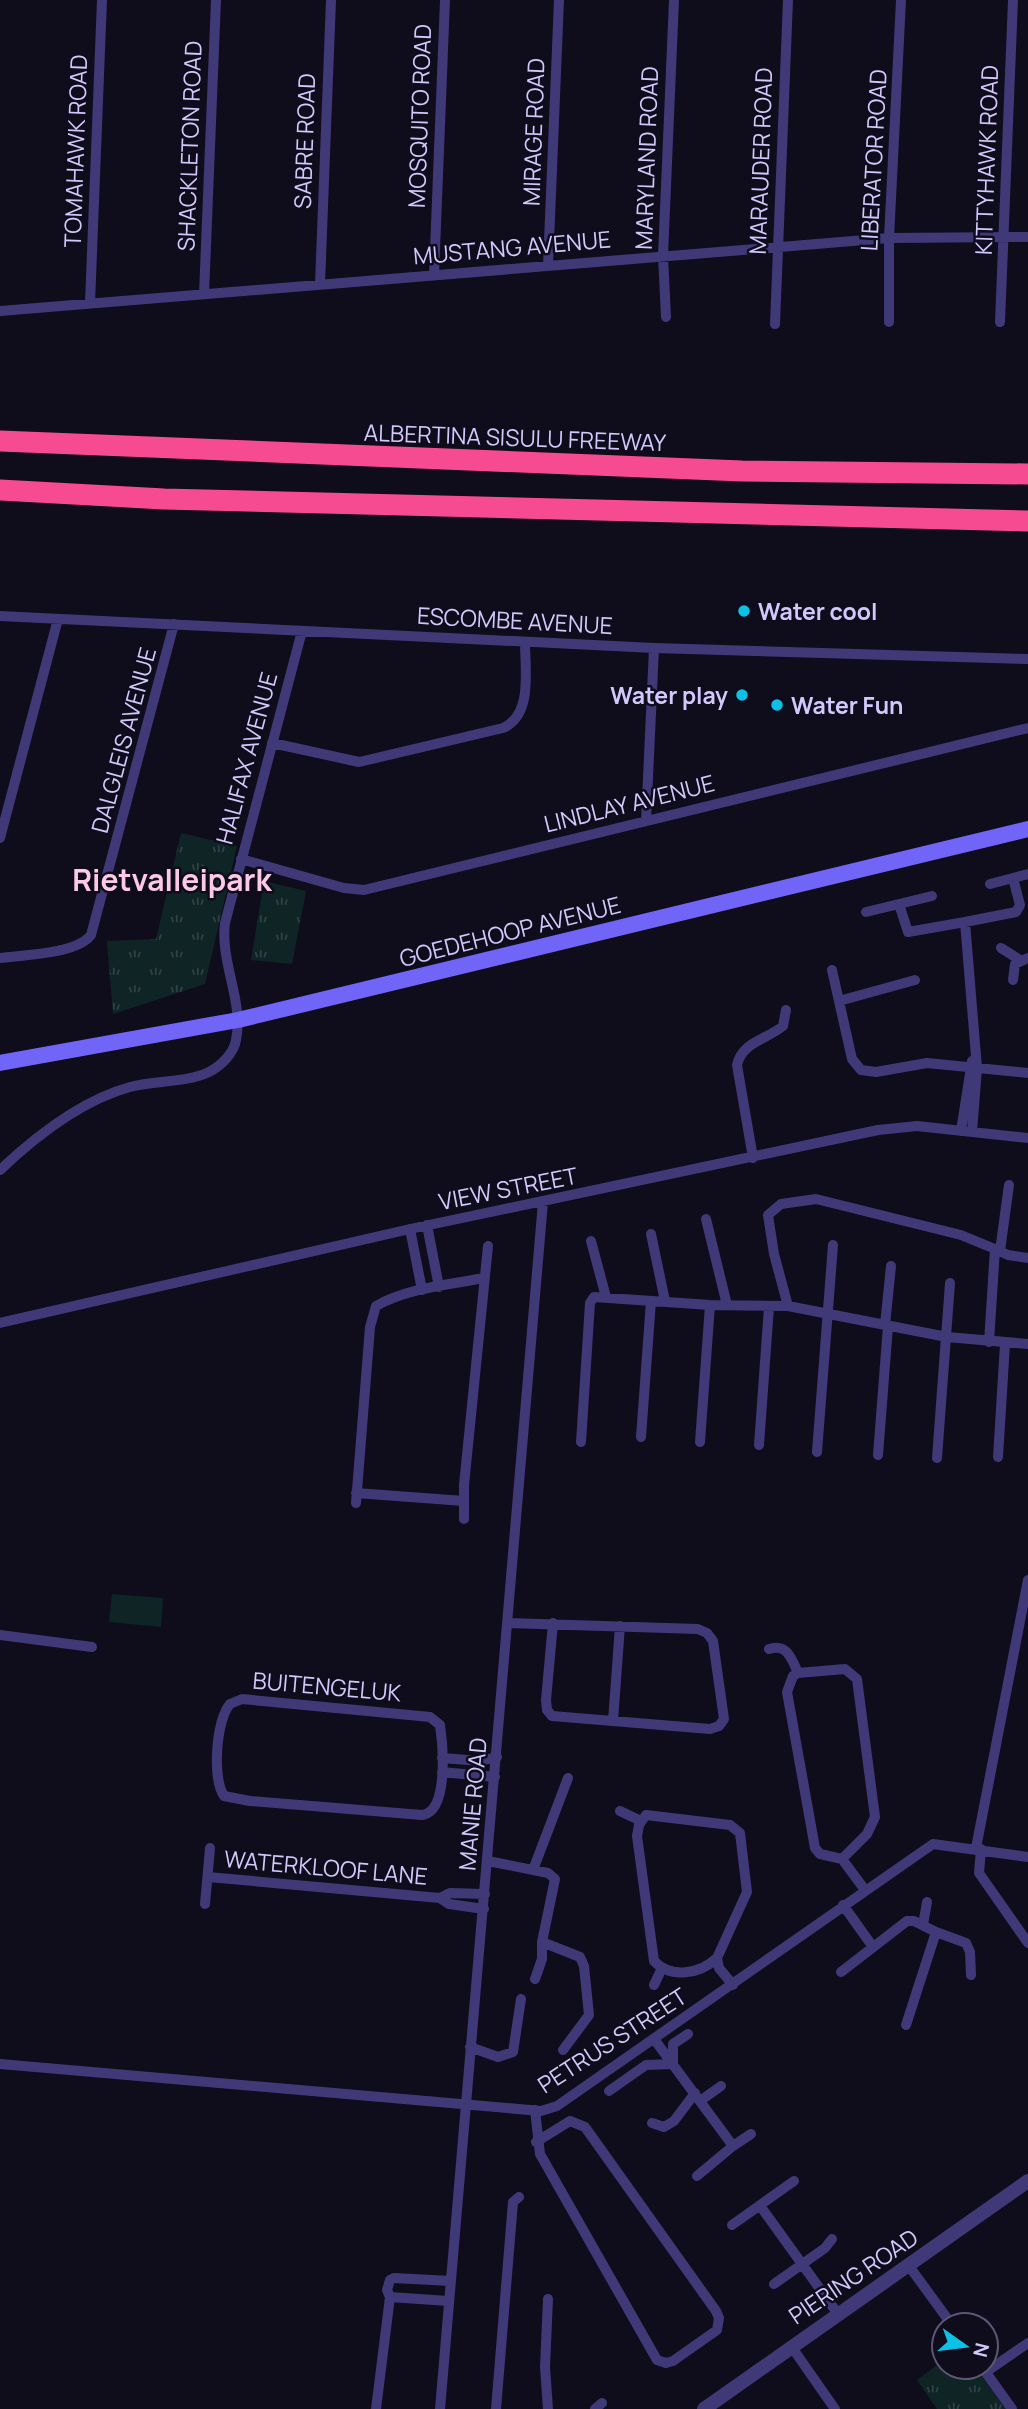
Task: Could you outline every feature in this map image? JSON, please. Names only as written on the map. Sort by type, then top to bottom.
[{"type":"highway","name":"ALBERTINA SISULU FREEWAY","points":[[0,440],[728,471],[1028,474]]},
{"type":"highway","points":[[0,490],[164,499],[1028,520]]},
{"type":"main road","name":"GOEDEHOOP AVENUE","points":[[0,1063],[237,1020],[1028,829]]},
{"type":"street","name":"TOMAHAWK ROAD","points":[[90,303],[102,0]]},
{"type":"street","name":"SHACKLETON ROAD","points":[[204,294],[216,0]]},
{"type":"street","name":"SABRE ROAD","points":[[320,284],[331,0]]},
{"type":"street","name":"MOSQUITO ROAD","points":[[434,275],[445,0]]},
{"type":"street","name":"MIRAGE ROAD","points":[[548,265],[559,0]]},
{"type":"street","name":"MARYLAND ROAD","points":[[666,317],[663,256],[674,0]]},
{"type":"street","name":"MARAUDER ROAD","points":[[775,324],[788,0]]},
{"type":"street","name":"LIBERATOR ROAD","points":[[889,322],[889,237],[901,0]]},
{"type":"street","name":"KITTYHAWK ROAD","points":[[1000,322],[1013,0]]},
{"type":"street","name":"MUSTANG AVENUE","points":[[0,311],[889,237],[1028,237]]},
{"type":"street","name":"ESCOMBE AVENUE","points":[[0,616],[654,648],[1028,659]]},
{"type":"street","points":[[0,838],[58,619]]},
{"type":"street","name":"DALGLEIS AVENUE","points":[[0,958],[71,948],[90,938],[174,624]]},
{"type":"street","name":"HALIFAX AVENUE","points":[[237,1020],[223,941],[229,903],[302,631]]},
{"type":"street","points":[[272,743],[348,762],[365,762],[503,728],[515,721],[522,708],[525,642]]},
{"type":"street","points":[[646,821],[654,648]]},
{"type":"street","name":"LINDLAY AVENUE","points":[[241,859],[344,888],[364,890],[1028,728]]},
{"type":"street","points":[[990,884],[1028,874]]},
{"type":"street","points":[[899,904],[908,932],[1018,911],[1020,905],[1013,878]]},
{"type":"street","points":[[866,912],[932,897]]},
{"type":"street","points":[[965,922],[974,1064],[966,1131]]},
{"type":"street","points":[[1001,948],[1024,959]]},
{"type":"street","points":[[1013,980],[1015,964],[1024,959]]},
{"type":"street","points":[[832,970],[852,1059],[861,1070],[876,1072],[919,1064],[974,1064],[1028,1073]]},
{"type":"street","points":[[839,1001],[915,980]]},
{"type":"street","points":[[753,1158],[737,1065],[745,1049],[783,1026],[786,1010]]},
{"type":"street","points":[[0,1170],[56,1126],[107,1095],[214,1069],[235,1046],[237,1020]]},
{"type":"street","name":"VIEW STREET","points":[[0,1322],[410,1229],[878,1130],[917,1126],[1028,1138]]},
{"type":"street","points":[[989,1342],[998,1250],[1009,1185]]},
{"type":"street","points":[[788,1306],[767,1222],[770,1210],[781,1204],[816,1199],[961,1235],[998,1250],[1028,1258]]},
{"type":"street","name":"MANIE ROAD","points":[[440,2409],[543,1202]]},
{"type":"street","points":[[706,1219],[727,1305]]},
{"type":"street","points":[[428,1226],[439,1287]]},
{"type":"street","points":[[410,1229],[422,1290]]},
{"type":"street","points":[[651,1234],[665,1301]]},
{"type":"street","points":[[591,1241],[606,1297]]},
{"type":"street","points":[[817,1452],[833,1245]]},
{"type":"street","points":[[464,1519],[488,1246]]},
{"type":"street","points":[[878,1455],[891,1265]]},
{"type":"street","points":[[464,1501],[356,1498],[372,1315],[376,1306],[389,1299],[484,1278]]},
{"type":"street","points":[[937,1458],[950,1283]]},
{"type":"street","points":[[581,1443],[590,1303],[594,1297],[710,1305],[788,1306],[947,1337],[1028,1344]]},
{"type":"street","points":[[641,1437],[651,1301]]},
{"type":"street","points":[[700,1442],[710,1305]]},
{"type":"street","points":[[760,1445],[769,1307]]},
{"type":"street","points":[[998,1457],[1005,1344]]},
{"type":"street","points":[[1028,1580],[978,1849],[979,1873],[1028,1942]]},
{"type":"street","points":[[508,1623],[553,1623],[698,1629],[707,1633],[713,1641],[724,1719],[719,1726],[710,1729],[556,1717],[547,1710],[553,1623]]},
{"type":"street","points":[[613,1721],[620,1626]]},
{"type":"street","points":[[0,1635],[92,1647]]},
{"type":"street","points":[[769,1649],[778,1647],[787,1650],[798,1673]]},
{"type":"street","points":[[842,1859],[867,1834],[875,1817],[857,1679],[845,1669],[798,1673],[793,1676],[787,1692],[813,1841],[820,1854],[842,1859],[865,1890]]},
{"type":"street","name":"BUITENGELUK","points":[[237,1700],[430,1717],[440,1725],[442,1772],[437,1806],[432,1812],[422,1815],[234,1799],[224,1796],[218,1788],[216,1773],[222,1719],[226,1709],[237,1700]]},
{"type":"street","points":[[442,1758],[480,1761],[497,1757]]},
{"type":"street","points":[[442,1772],[495,1777]]},
{"type":"street","points":[[533,1870],[568,1778]]},
{"type":"street","points":[[620,1811],[641,1821]]},
{"type":"street","points":[[646,1815],[730,1825],[740,1833],[747,1892],[717,1958],[708,1966],[682,1974],[662,1968],[652,1956],[637,1836],[641,1821],[646,1815]]},
{"type":"street","name":"PETRUS STREET","points":[[0,2064],[466,2106],[535,2110],[557,2106],[933,1844],[1028,1857]]},
{"type":"street","name":"WATERKLOOF LANE","points":[[205,1904],[210,1849]]},
{"type":"street","points":[[488,1861],[548,1873],[555,1879],[542,1942],[542,1959],[535,1979]]},
{"type":"street","name":"WATERKLOOF LANE","points":[[208,1877],[440,1898],[449,1904],[484,1909]]},
{"type":"street","name":"WATERKLOOF LANE","points":[[440,1898],[450,1893],[485,1894]]},
{"type":"street","points":[[923,1925],[927,1902]]},
{"type":"street","points":[[843,1905],[873,1947]]},
{"type":"street","points":[[841,1972],[907,1921],[966,1942],[970,1952],[971,1975]]},
{"type":"street","points":[[905,2025],[936,1932]]},
{"type":"street","points":[[542,1942],[580,1957],[584,1966],[589,2015],[563,2050]]},
{"type":"street","points":[[717,1958],[719,1968],[733,1985]]},
{"type":"street","points":[[654,1985],[662,1968]]},
{"type":"street","points":[[470,2047],[498,2057],[513,2052],[521,1999]]},
{"type":"street","points":[[673,2064],[673,2044],[688,2034]]},
{"type":"street","points":[[654,2039],[733,2147]]},
{"type":"street","points":[[609,2091],[646,2065],[673,2064]]},
{"type":"street","points":[[652,2123],[664,2127],[674,2121],[697,2097],[720,2086]]},
{"type":"street","points":[[535,2110],[536,2141],[540,2154],[657,2360],[666,2364],[673,2361],[718,2330],[719,2318],[716,2312],[585,2127],[570,2121],[536,2141]]},
{"type":"street","points":[[696,2176],[751,2134]]},
{"type":"street","points":[[732,2225],[761,2207],[794,2181]]},
{"type":"street","name":"PIERING ROAD","points":[[704,2409],[1028,2181]]},
{"type":"street","points":[[496,2409],[513,2202],[519,2197]]},
{"type":"street","points":[[761,2207],[838,2314]]},
{"type":"street","points":[[774,2284],[825,2248],[832,2239]]},
{"type":"street","points":[[909,2266],[942,2311]]},
{"type":"street","points":[[376,2409],[390,2297],[387,2290],[391,2278],[451,2281]]},
{"type":"street","points":[[390,2297],[448,2301]]},
{"type":"street","points":[[548,2300],[545,2367],[548,2409]]},
{"type":"street","points":[[1000,2360],[1028,2343]]},
{"type":"street","points":[[791,2346],[835,2409]]},
{"type":"street","points":[[992,2381],[1012,2409]]},
{"type":"green space","points":[[181,833],[237,846],[205,984],[113,1014],[107,941],[156,939]]},
{"type":"green space","points":[[264,881],[306,891],[292,964],[251,960]]},
{"type":"green space","points":[[112,1594],[163,1598],[161,1627],[109,1622]]},
{"type":"green space","points":[[930,2370],[930,2381],[986,2381],[1006,2409],[937,2409],[917,2380]]},
{"type":"place","name":"Water cool","points":[[744,611]]},
{"type":"place","name":"Water play","points":[[742,695]]},
{"type":"place","name":"Water Fun","points":[[777,705]]},
{"type":"district","name":"Rietvalleipark","points":[[172,879]]}]
